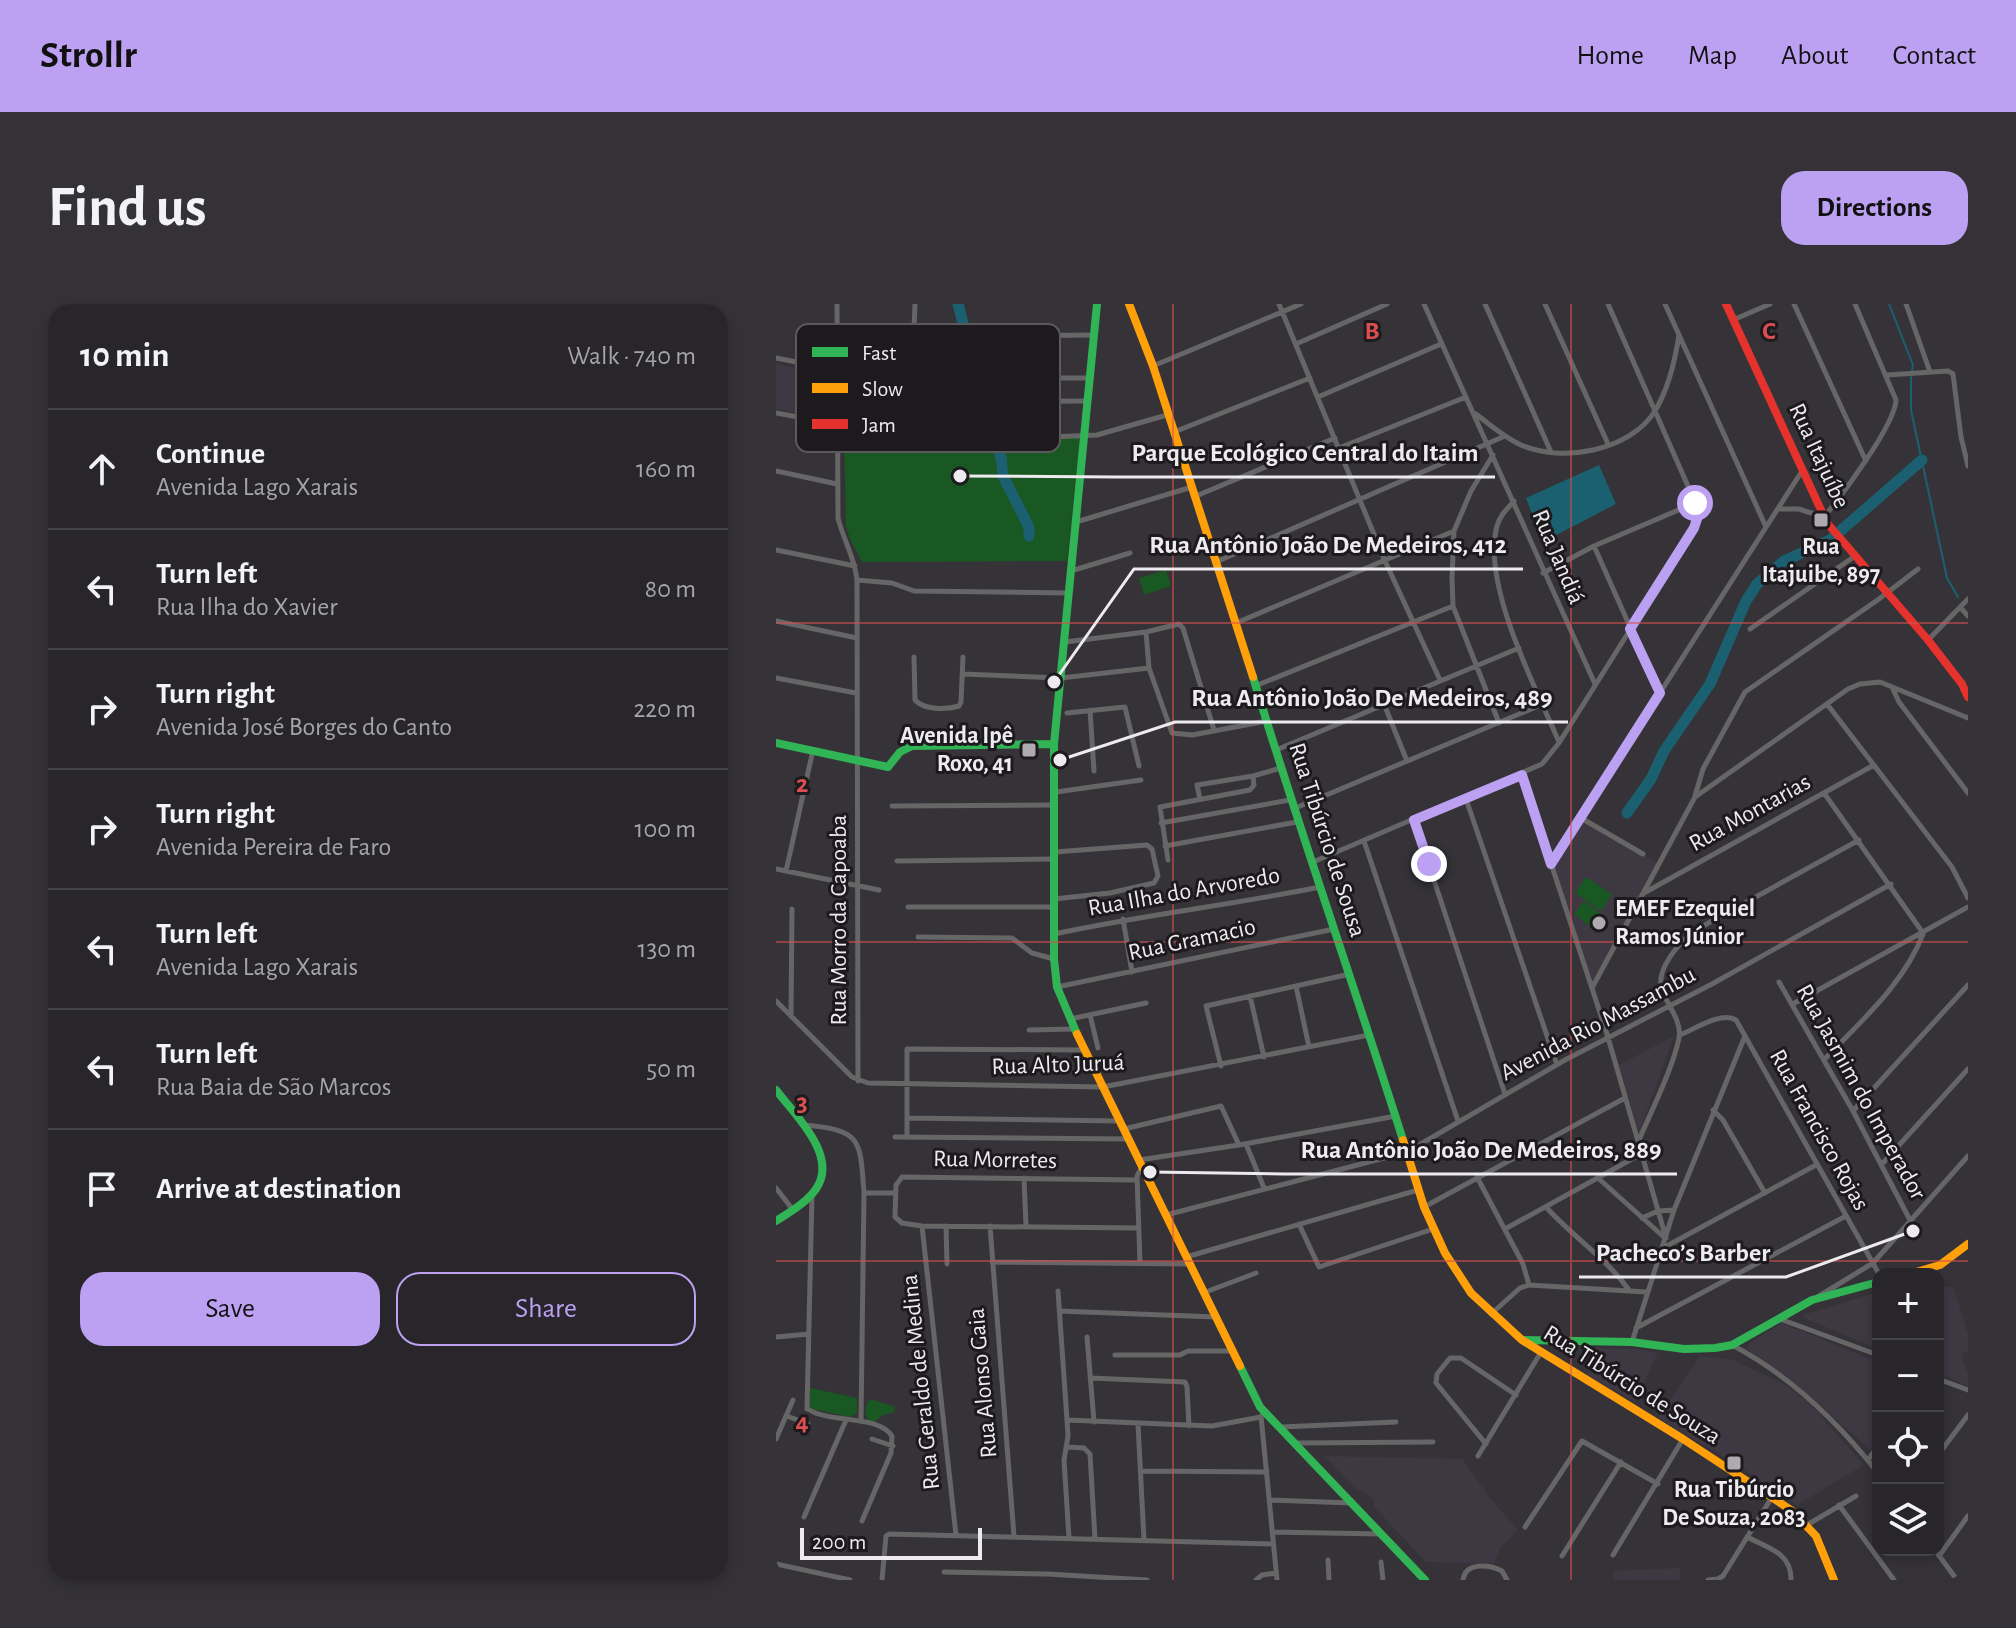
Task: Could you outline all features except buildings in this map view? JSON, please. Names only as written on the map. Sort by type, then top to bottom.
[{"type":"main road","points":[[1097,304],[1068,593],[1061,678],[1062,714],[1054,744],[1054,959],[1057,987],[1069,1020],[1233,1351],[1260,1412],[1297,1443],[1425,1580]]},
{"type":"main road","name":"Rua Tibúrcio de Sousa","points":[[1129,304],[1153,366],[1297,822],[1335,928],[1424,1207]]},
{"type":"main road","name":"Rua Itajuíbe","points":[[1726,304],[1824,517],[1928,640],[1965,687],[1968,697]]},
{"type":"main road","points":[[776,743],[888,767],[900,752],[912,746],[1054,744]]},
{"type":"main road","points":[[776,1090],[825,1161],[823,1176],[812,1196],[776,1221]]},
{"type":"main road","name":"Rua Tibúrcio de Souza","points":[[1424,1207],[1458,1275],[1491,1314],[1522,1340],[1772,1497],[1807,1525],[1822,1547],[1834,1580]]},
{"type":"main road","points":[[1930,1268],[1940,1265],[1968,1244]]},
{"type":"main road","points":[[1522,1340],[1632,1342],[1694,1349],[1732,1345],[1812,1300],[1872,1284]]},
{"type":"street","name":"Rua Morro da Capoaba","points":[[837,304],[837,324]]},
{"type":"street","points":[[1279,304],[1385,561],[1440,680]]},
{"type":"street","points":[[1153,366],[1301,304]]},
{"type":"street","points":[[1296,344],[1387,304]]},
{"type":"street","points":[[1424,304],[1475,413],[1522,446],[1551,452],[1584,452],[1641,429],[1656,410],[1676,359],[1679,335]]},
{"type":"street","points":[[1485,304],[1551,452]]},
{"type":"street","points":[[1545,304],[1608,444]]},
{"type":"street","points":[[1313,862],[1542,764],[1559,743],[1694,528],[1699,513],[1608,304]]},
{"type":"street","points":[[1665,304],[1766,528]]},
{"type":"street","points":[[1733,320],[1770,304]]},
{"type":"street","points":[[1794,304],[1865,459]]},
{"type":"street","points":[[1778,509],[1799,509],[1824,517],[1880,440],[1896,407],[1887,375],[1855,304]]},
{"type":"street","points":[[1906,304],[1930,372]]},
{"type":"street","points":[[1060,335],[1095,335]]},
{"type":"street","points":[[1318,397],[1441,344]]},
{"type":"street","points":[[776,358],[796,362]]},
{"type":"street","points":[[1887,375],[1949,371],[1953,374],[1968,466]]},
{"type":"street","points":[[1060,378],[1090,378]]},
{"type":"street","points":[[1173,433],[1310,378]]},
{"type":"street","points":[[1339,448],[1466,397]]},
{"type":"street","points":[[1060,401],[1088,401]]},
{"type":"street","points":[[776,413],[796,417]]},
{"type":"street","name":"Rua Jandiá","points":[[1475,413],[1543,573],[1595,684]]},
{"type":"street","points":[[1060,437],[1084,437],[1167,415]]},
{"type":"street","points":[[1215,562],[1505,436]]},
{"type":"street","points":[[1076,522],[1193,492],[1335,438]]},
{"type":"street","name":"Rua Morro da Capoaba","points":[[837,452],[838,518],[842,536],[856,566],[857,580],[858,1081]]},
{"type":"street","points":[[1494,454],[1471,491],[1454,531],[1453,606],[1499,723]]},
{"type":"street","points":[[776,471],[837,484]]},
{"type":"street","points":[[1551,864],[1802,471]]},
{"type":"street","points":[[1514,501],[1497,523],[1495,546],[1498,580],[1507,618],[1559,743]]},
{"type":"street","points":[[1543,573],[1594,546],[1695,503]]},
{"type":"street","points":[[1236,623],[1454,531]]},
{"type":"street","points":[[1594,546],[1660,693]]},
{"type":"street","points":[[776,550],[856,566]]},
{"type":"street","points":[[1071,572],[1130,553]]},
{"type":"street","points":[[1750,629],[1855,556]]},
{"type":"street","points":[[1592,988],[1695,797],[1703,769],[1745,692],[1918,569]]},
{"type":"street","points":[[857,580],[892,583],[914,591],[1068,593]]},
{"type":"street","points":[[1928,640],[1968,599]]},
{"type":"street","points":[[1255,686],[1453,606]]},
{"type":"street","points":[[1961,606],[1968,616]]},
{"type":"street","points":[[776,621],[857,638]]},
{"type":"street","points":[[1065,642],[1146,632],[1174,624],[1183,628],[1214,730]]},
{"type":"street","points":[[1146,632],[1149,668],[1172,733],[1183,736],[1267,721]]},
{"type":"street","points":[[1276,750],[1519,648]]},
{"type":"street","points":[[914,657],[913,693],[918,704],[923,706],[959,706],[963,657]]},
{"type":"street","points":[[963,674],[1061,678],[1149,668]]},
{"type":"street","points":[[776,678],[856,693]]},
{"type":"street","points":[[1695,797],[1860,684],[1880,682],[1968,716]]},
{"type":"street","points":[[1892,687],[1899,702],[1968,793]]},
{"type":"street","points":[[1384,704],[1407,761]]},
{"type":"street","points":[[1161,823],[1292,804],[1407,761],[1543,704]]},
{"type":"street","points":[[1827,704],[1952,867],[1968,898]]},
{"type":"street","points":[[1062,714],[1125,707],[1139,766]]},
{"type":"street","points":[[1090,710],[1094,771]]},
{"type":"street","points":[[786,871],[813,750]]},
{"type":"street","name":"Rua Montarias","points":[[1644,893],[1874,765]]},
{"type":"street","points":[[1200,799],[1197,785],[1281,768]]},
{"type":"street","points":[[1522,775],[1608,1038],[1666,1238]]},
{"type":"street","points":[[1168,860],[1159,812],[1161,806],[1250,790],[1254,785],[1253,776]]},
{"type":"street","points":[[1056,792],[1141,780]]},
{"type":"street","points":[[1824,793],[1923,933]]},
{"type":"street","points":[[1466,799],[1557,1065]]},
{"type":"street","points":[[892,806],[1055,805]]},
{"type":"street","points":[[1581,818],[1643,854]]},
{"type":"street","points":[[1414,820],[1505,1094]]},
{"type":"street","points":[[1165,846],[1297,822]]},
{"type":"street","points":[[1638,1142],[1680,1035],[1661,981],[1669,960],[1683,940],[1859,840]]},
{"type":"street","points":[[1364,841],[1458,1121]]},
{"type":"street","points":[[897,861],[1055,856],[1147,845],[1152,849],[1158,877],[1154,883],[1054,903],[908,907]]},
{"type":"street","points":[[776,869],[879,890]]},
{"type":"street","name":"Avenida Rio Massambu","points":[[1166,1215],[1407,1152],[1557,1065],[1891,884]]},
{"type":"street","name":"Rua Ilha do Arvoredo","points":[[1054,934],[1123,919],[1245,902],[1321,887]]},
{"type":"street","points":[[1793,1004],[1968,907]]},
{"type":"street","points":[[791,1016],[792,909]]},
{"type":"street","points":[[1123,919],[1132,972]]},
{"type":"street","name":"Rua Gramacio","points":[[1057,987],[1335,928]]},
{"type":"street","points":[[1824,1060],[1894,984],[1911,959],[1923,933]]},
{"type":"street","points":[[918,937],[1012,938],[1032,953],[1054,959]]},
{"type":"street","points":[[1221,1066],[1205,1007],[1350,974]]},
{"type":"street","name":"Rua Jasmim do Imperador","points":[[1779,982],[1853,1111],[1910,1220]]},
{"type":"street","points":[[1853,1111],[1968,985]]},
{"type":"street","points":[[1296,986],[1309,1047]]},
{"type":"street","points":[[1250,996],[1264,1057]]},
{"type":"street","points":[[776,1001],[858,1081]]},
{"type":"street","points":[[1069,1020],[1146,1003]]},
{"type":"street","points":[[1090,1015],[1098,1048]]},
{"type":"street","name":"Rua Francisco Rojas","points":[[1680,1035],[1722,1017],[1731,1016],[1739,1024],[1876,1268]]},
{"type":"street","points":[[1029,1030],[1074,1029]]},
{"type":"street","name":"Rua Alto Juruá","points":[[858,1081],[1103,1087],[1369,1035]]},
{"type":"street","points":[[1632,1342],[1674,1210],[1746,1036]]},
{"type":"street","points":[[907,1137],[907,1049],[1084,1050]]},
{"type":"street","points":[[1882,1164],[1968,1069]]},
{"type":"street","points":[[1424,1207],[1625,1098]]},
{"type":"street","points":[[908,1118],[1122,1125],[1221,1106],[1264,1188]]},
{"type":"street","points":[[1713,1110],[1723,1120],[1765,1193]]},
{"type":"street","points":[[1140,1263],[1137,1180],[1140,1164],[1396,1116]]},
{"type":"street","points":[[803,1125],[842,1130],[855,1140],[861,1156],[864,1193],[861,1422]]},
{"type":"street","points":[[895,1137],[1128,1139]]},
{"type":"street","points":[[1505,1229],[1641,1154]]},
{"type":"street","points":[[1812,1300],[1873,1263],[1968,1156]]},
{"type":"street","points":[[1662,1248],[1816,1165]]},
{"type":"street","name":"Rua Morretes","points":[[895,1193],[897,1181],[902,1177],[1137,1180]]},
{"type":"street","points":[[1477,1177],[1523,1264],[1529,1285]]},
{"type":"street","points":[[1024,1178],[1026,1226]]},
{"type":"street","points":[[1598,1178],[1666,1238]]},
{"type":"street","points":[[776,1188],[794,1211]]},
{"type":"street","points":[[992,1262],[1140,1263],[1188,1260],[1418,1190]]},
{"type":"street","points":[[864,1193],[895,1193],[895,1217],[899,1222],[922,1226],[1138,1228]]},
{"type":"street","points":[[800,1421],[807,1409],[812,1196]]},
{"type":"street","points":[[1546,1207],[1616,1273],[1629,1290]]},
{"type":"street","points":[[1642,1218],[1658,1211],[1674,1210]]},
{"type":"street","points":[[1636,1328],[1846,1216]]},
{"type":"street","points":[[1299,1224],[1319,1267],[1433,1229]]},
{"type":"street","name":"Rua Geraldo de Medina","points":[[922,1226],[956,1535]]},
{"type":"street","points":[[946,1226],[947,1264]]},
{"type":"street","name":"Rua Alonso Gaia","points":[[990,1226],[1014,1536]]},
{"type":"street","points":[[1203,1293],[1256,1273]]},
{"type":"street","points":[[1491,1314],[1520,1288],[1529,1285],[1646,1292]]},
{"type":"street","points":[[1058,1291],[1067,1420],[1064,1460],[1069,1538]]},
{"type":"street","points":[[1059,1311],[1216,1317]]},
{"type":"street","points":[[1780,1319],[1872,1353]]},
{"type":"street","points":[[776,1337],[809,1334]]},
{"type":"street","points":[[1087,1337],[1094,1422]]},
{"type":"street","points":[[1732,1345],[1818,1405],[1872,1465]]},
{"type":"street","points":[[1115,1355],[1233,1351]]},
{"type":"street","points":[[1478,1456],[1541,1352]]},
{"type":"street","points":[[1486,1444],[1436,1383],[1437,1374],[1450,1358],[1461,1358],[1516,1395]]},
{"type":"street","points":[[1090,1378],[1185,1382],[1189,1426]]},
{"type":"street","points":[[1944,1381],[1968,1390]]},
{"type":"street","points":[[776,1439],[793,1400]]},
{"type":"street","points":[[807,1409],[819,1415],[887,1429],[892,1436],[893,1446],[862,1521]]},
{"type":"street","points":[[1067,1420],[1227,1425],[1260,1412],[1277,1577],[1262,1575],[1256,1580]]},
{"type":"street","points":[[1944,1447],[1968,1415]]},
{"type":"street","points":[[787,1416],[808,1424]]},
{"type":"street","points":[[804,1517],[846,1420]]},
{"type":"street","points":[[1281,1427],[1396,1422]]},
{"type":"street","points":[[1138,1424],[1144,1540]]},
{"type":"street","points":[[872,1439],[893,1446]]},
{"type":"street","points":[[1613,1555],[1683,1439]]},
{"type":"street","points":[[1297,1443],[1433,1442]]},
{"type":"street","points":[[1525,1527],[1581,1442],[1658,1484]]},
{"type":"street","points":[[1066,1447],[1084,1448],[1090,1454],[1095,1539]]},
{"type":"street","points":[[1868,1460],[1872,1454]]},
{"type":"street","points":[[1562,1556],[1621,1462]]},
{"type":"street","points":[[1141,1471],[1267,1472]]},
{"type":"street","points":[[1807,1525],[1856,1496]]},
{"type":"street","points":[[1708,1580],[1723,1576],[1772,1497]]},
{"type":"street","points":[[1269,1500],[1353,1503]]},
{"type":"street","points":[[1839,1505],[1894,1580]]},
{"type":"street","points":[[1944,1549],[1968,1516]]},
{"type":"street","points":[[1272,1532],[1383,1534]]},
{"type":"street","points":[[882,1580],[881,1563],[887,1534],[1273,1544]]},
{"type":"street","points":[[1747,1537],[1786,1559],[1791,1568],[1791,1579]]},
{"type":"street","points":[[1939,1556],[1957,1580]]},
{"type":"street","points":[[1328,1560],[1329,1580]]},
{"type":"street","points":[[1381,1562],[1383,1580]]},
{"type":"street","points":[[776,1564],[850,1580]]},
{"type":"street","points":[[1463,1580],[1469,1568],[1491,1567],[1502,1571],[1507,1580]]},
{"type":"street","points":[[944,1572],[1147,1580]]},
{"type":"shaded area","points":[[776,364],[796,368],[796,413],[776,409]]},
{"type":"shaded area","name":"EMEF Ezequiel Ramos Júnior","points":[[1581,818],[1658,863],[1594,986],[1551,864]]},
{"type":"shaded area","points":[[1674,1036],[1639,1133],[1619,1065]]},
{"type":"shaded area","points":[[1953,1286],[1968,1334],[1968,1351],[1961,1354],[1968,1374],[1968,1386],[1944,1376],[1944,1287]]},
{"type":"shaded area","points":[[1872,1294],[1872,1346],[1804,1318],[1803,1315]]},
{"type":"shaded area","points":[[1782,1323],[1872,1360],[1870,1450],[1816,1401],[1747,1349],[1749,1343]]},
{"type":"shaded area","points":[[1596,1348],[1658,1353],[1634,1402],[1587,1375]]},
{"type":"shaded area","points":[[1700,1356],[1734,1360],[1787,1386],[1811,1405],[1864,1465],[1797,1505],[1658,1418]]},
{"type":"shaded area","points":[[1324,1456],[1462,1459],[1518,1530],[1501,1547],[1494,1563],[1426,1562],[1374,1507],[1374,1500],[1356,1489]]},
{"type":"shaded area","points":[[1680,1568],[1680,1580],[1613,1580],[1613,1571]]},
{"type":"green space","points":[[1060,437],[1080,437],[1067,561],[862,562],[846,526],[844,452],[1060,452]]},
{"type":"green space","points":[[1166,570],[1171,586],[1144,595],[1139,578]]},
{"type":"green space","points":[[1586,877],[1612,894],[1601,911],[1575,893]]},
{"type":"green space","points":[[1584,901],[1605,917],[1595,930],[1574,914]]},
{"type":"green space","points":[[810,1388],[857,1398],[857,1413],[850,1417],[813,1409],[809,1406]]},
{"type":"green space","points":[[868,1401],[895,1407],[894,1412],[883,1415],[873,1423],[866,1416],[866,1407]]},
{"type":"water","points":[[1599,465],[1616,504],[1543,542],[1526,498]]},
{"type":"waterway","points":[[958,304],[963,324]]},
{"type":"waterway","points":[[1889,304],[1913,365],[1912,371]]},
{"type":"waterway","points":[[1911,377],[1911,410],[1947,578],[1958,597]]},
{"type":"waterway","points":[[999,452],[1003,476],[1029,527],[1029,536]]},
{"type":"waterway","points":[[1627,813],[1651,779],[1664,751],[1710,684],[1746,601],[1757,584],[1784,561],[1830,540],[1922,460]]},
{"type":"traffic: fast","points":[[1077,1034],[1057,987],[1054,959],[1054,744],[1097,304]]},
{"type":"traffic: fast","points":[[1253,677],[1403,1140]]},
{"type":"traffic: fast","points":[[776,743],[888,767],[900,752],[912,746],[1054,744]]},
{"type":"traffic: fast","points":[[776,1090],[812,1136],[822,1163],[822,1176],[816,1189],[803,1203],[776,1221]]},
{"type":"traffic: fast","points":[[1523,1340],[1632,1342],[1684,1349],[1715,1348],[1732,1345],[1812,1300],[1872,1284]]},
{"type":"traffic: fast","points":[[1240,1366],[1260,1407],[1425,1580]]},
{"type":"traffic: slow","points":[[1129,304],[1153,366],[1253,677]]},
{"type":"traffic: slow","points":[[1077,1034],[1240,1366]]},
{"type":"traffic: slow","points":[[1403,1140],[1424,1207],[1445,1253],[1471,1293],[1522,1340],[1791,1510],[1816,1536],[1834,1580]]},
{"type":"traffic: slow","points":[[1930,1268],[1940,1265],[1968,1244]]},
{"type":"traffic: jam","points":[[1726,304],[1827,523],[1928,640],[1962,684],[1968,697]]},
{"type":"place","name":"Parque Ecológico Central do Itaim","points":[[960,476]]},
{"type":"place","name":"Rua Itajuibe, 897","points":[[1821,520]]},
{"type":"place","name":"Rua Antônio João De Medeiros, 412","points":[[1054,682]]},
{"type":"place","name":"Avenida Ipê Roxo, 41","points":[[1029,750]]},
{"type":"place","name":"Rua Antônio João De Medeiros, 489","points":[[1060,760]]},
{"type":"place","name":"EMEF Ezequiel Ramos Júnior","points":[[1599,923]]},
{"type":"place","name":"Rua Antônio João De Medeiros, 889","points":[[1150,1172]]},
{"type":"place","name":"Pacheco’s Barber","points":[[1913,1231]]},
{"type":"place","name":"Rua Tibúrcio De Souza, 2083","points":[[1734,1463]]},
{"type":"route","points":[[1429,864],[1414,820],[1522,775],[1551,864],[1660,693],[1630,629],[1694,528],[1699,513],[1695,503]]}]
